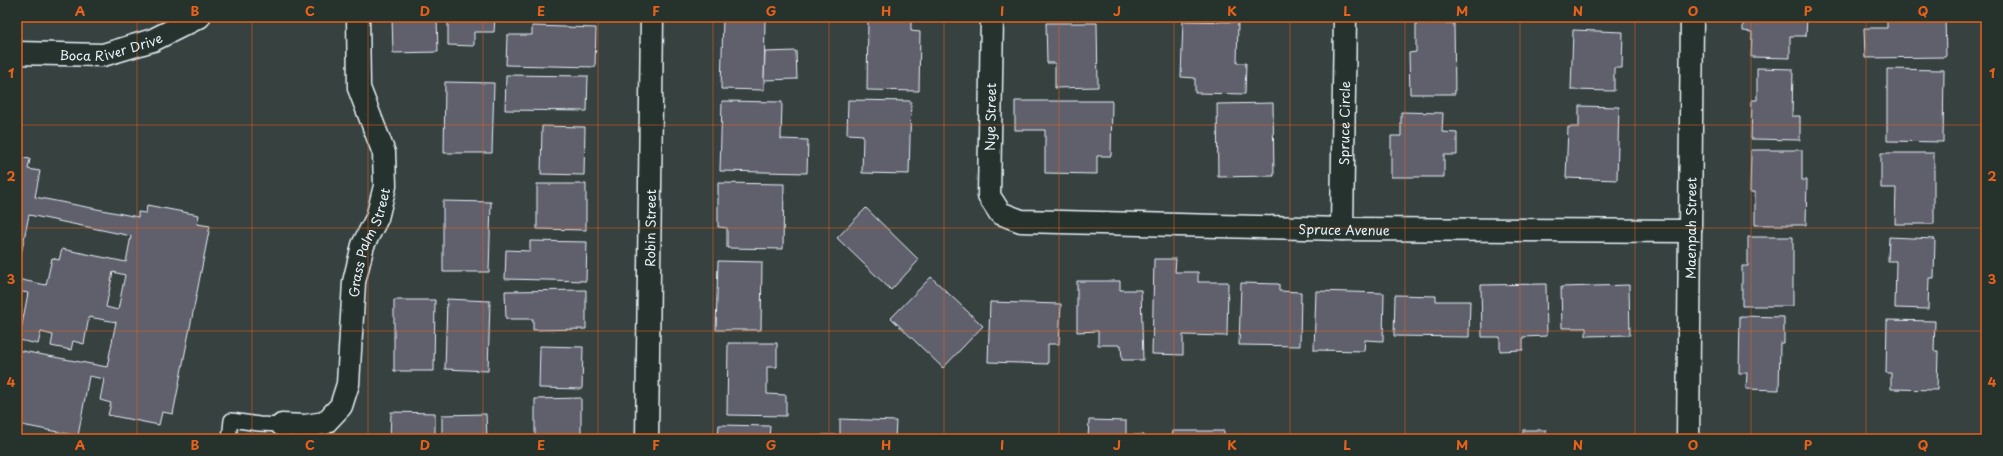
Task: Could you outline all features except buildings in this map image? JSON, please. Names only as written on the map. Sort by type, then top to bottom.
[{"type":"street","name":"Boca River Drive","points":[[17,53],[103,55],[153,40],[199,17]]},
{"type":"street","name":"Grass Palm Street","points":[[282,425],[305,426],[325,423],[341,406],[348,384],[354,282],[363,245],[377,218],[385,186],[384,153],[359,88],[358,17]]},
{"type":"street","name":"Robin Street","points":[[647,439],[652,17]]},
{"type":"street","name":"Nye Street","points":[[992,17],[989,196],[1000,213]]},
{"type":"street","name":"Spruce Circle","points":[[1342,229],[1345,17]]},
{"type":"street","name":"Maenpah Street","points":[[1688,439],[1692,17]]},
{"type":"street","name":"Spruce Avenue","points":[[1000,213],[1021,221],[1342,229],[1690,231]]},
{"type":"lane","points":[[229,439],[231,420],[259,424],[282,425]]}]
